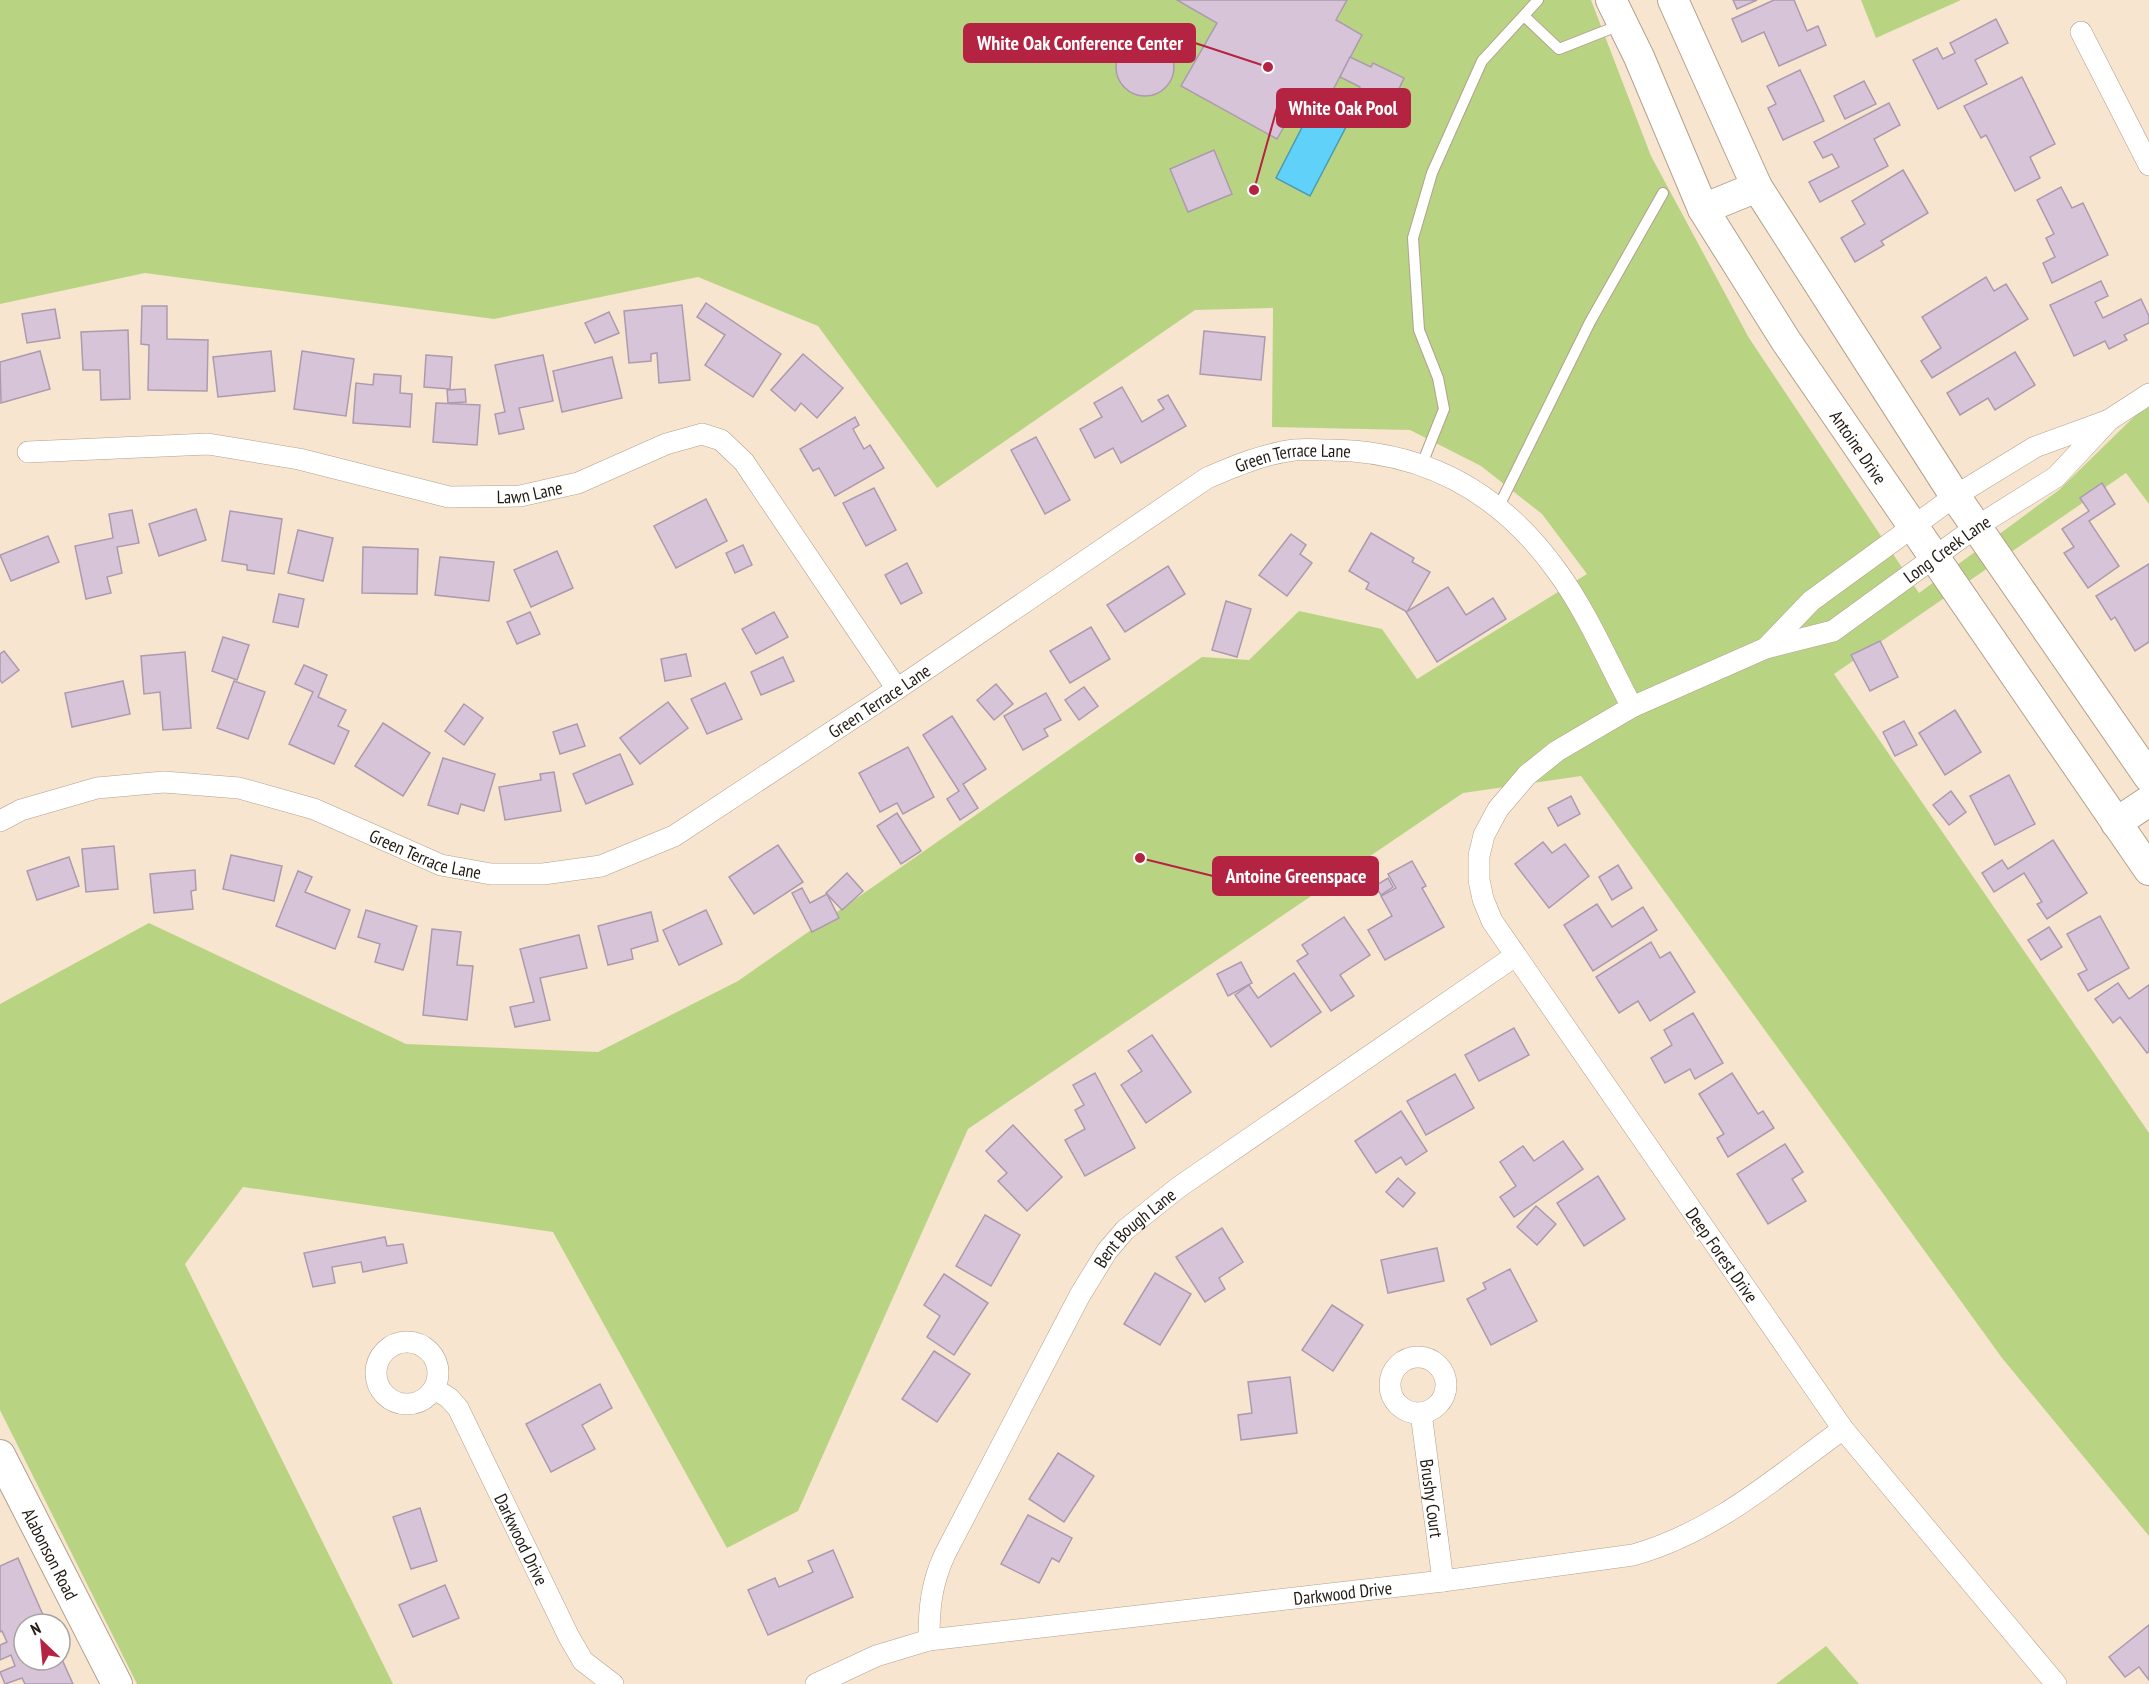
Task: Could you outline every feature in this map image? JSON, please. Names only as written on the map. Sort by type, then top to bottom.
[{"type":"main road","points":[[1673,0],[1757,187],[1976,528],[2149,777]]},
{"type":"main road","name":"Antoine Drive","points":[[1617,12],[1703,209],[1786,341],[2149,870]]},
{"type":"main road","points":[[1703,209],[1757,187]]},
{"type":"main road","points":[[2116,823],[2149,801]]},
{"type":"main road","name":"Alabonson Road","points":[[0,1455],[117,1684]]},
{"type":"street","points":[[2081,32],[2149,165]]},
{"type":"street","name":"Long Creek Lane","points":[[1766,648],[1811,602],[1955,496],[2035,447],[2109,420],[2149,394]]},
{"type":"street","name":"Long Creek Lane","points":[[1509,793],[1557,751],[1632,707],[1766,648],[1833,631],[1976,528],[2056,477],[2109,420]]},
{"type":"street","name":"Lawn Lane","points":[[28,452],[208,444],[299,459],[449,497],[520,496],[578,483],[666,444],[702,434],[721,440],[744,462],[897,689]]},
{"type":"street","name":"Green Terrace Lane","points":[[0,821],[21,810],[97,788],[164,782],[239,788],[314,809],[441,865],[491,874],[543,873],[601,866],[674,836],[897,689],[1207,478],[1253,459],[1295,450],[1358,450],[1411,460],[1461,481],[1499,506],[1557,571],[1632,707]]},
{"type":"street","name":"Deep Forest Drive","points":[[1509,793],[1484,835],[1479,856],[1482,899],[1492,921],[1843,1429],[2056,1684]]},
{"type":"street","name":"Bent Bough Lane","points":[[929,1640],[929,1598],[942,1561],[1080,1295],[1107,1251],[1125,1230],[1179,1187],[1515,957]]},
{"type":"street","name":"Darkwood Drive","points":[[435,1389],[449,1398],[458,1408],[569,1637],[583,1661],[613,1684]]},
{"type":"street","name":"Brushy Court","points":[[1421,1413],[1443,1581]]},
{"type":"street","name":"Darkwood Drive","points":[[816,1684],[876,1656],[929,1640],[1601,1562],[1663,1547],[1698,1532],[1728,1514],[1843,1429]]},
{"type":"lane","points":[[1422,464],[1444,409],[1438,378],[1419,330],[1413,238],[1432,173],[1482,61],[1538,0]]},
{"type":"lane","points":[[1524,16],[1559,50],[1617,12]]},
{"type":"lane","points":[[1499,506],[1590,322],[1663,193]]},
{"type":"green space","points":[[0,0],[1591,0],[1651,156],[1749,338],[1919,593],[2059,490],[2143,408],[2149,407],[2149,504],[2126,473],[1834,674],[2149,1133],[2149,1536],[2002,1358],[1581,776],[1463,793],[968,1129],[798,1511],[727,1548],[553,1232],[243,1187],[185,1264],[393,1684],[137,1684],[0,1410],[0,1004],[149,923],[406,1044],[598,1052],[738,981],[1202,657],[1249,660],[1299,611],[1382,629],[1417,679],[1587,574],[1542,514],[1481,466],[1410,430],[1272,427],[1273,308],[1195,310],[937,488],[818,326],[698,277],[494,319],[145,273],[0,304]]},
{"type":"green space","points":[[1861,0],[1961,0],[1876,38]]},
{"type":"green space","points":[[1826,1646],[1859,1684],[1776,1684]]},
{"type":"water","points":[[1312,108],[1347,125],[1310,196],[1276,178]]},
{"type":"building","points":[[1177,0],[1347,0],[1336,20],[1362,35],[1326,103],[1304,91],[1277,139],[1181,86],[1217,23]]},
{"type":"building","points":[[1733,0],[1757,0],[1737,9]]},
{"type":"building","points":[[1774,0],[1794,0],[1807,31],[1818,26],[1826,45],[1779,66],[1764,32],[1742,42],[1732,19]]},
{"type":"building","points":[[1996,19],[2008,43],[1975,60],[1987,84],[1938,109],[1913,60],[1937,48],[1943,59],[1955,53],[1950,43]]},
{"type":"building","points":[[1145,38],[1156,40],[1169,51],[1174,67],[1172,78],[1161,91],[1145,96],[1134,94],[1121,83],[1116,67],[1118,56],[1129,43]]},
{"type":"building","points":[[1350,57],[1371,67],[1373,63],[1404,78],[1390,108],[1358,93],[1360,87],[1340,77]]},
{"type":"building","points":[[1800,70],[1824,121],[1783,140],[1768,108],[1776,104],[1767,86]]},
{"type":"building","points":[[2022,77],[2055,144],[2030,157],[2040,178],[2015,191],[1986,135],[1981,138],[1964,106]]},
{"type":"building","points":[[1864,81],[1876,104],[1845,119],[1834,96]]},
{"type":"building","points":[[1889,103],[1900,125],[1874,139],[1888,166],[1820,202],[1809,182],[1839,167],[1832,154],[1823,158],[1814,142]]},
{"type":"building","points":[[1214,150],[1232,194],[1188,212],[1170,169]]},
{"type":"building","points":[[1903,170],[1928,213],[1881,241],[1884,245],[1855,262],[1841,238],[1865,224],[1852,201]]},
{"type":"building","points":[[2061,187],[2072,208],[2083,203],[2108,255],[2052,283],[2043,263],[2055,257],[2046,238],[2054,234],[2037,200]]},
{"type":"building","points":[[1986,277],[1994,291],[2006,284],[2028,319],[1932,378],[1921,361],[1941,348],[1922,317]]},
{"type":"building","points":[[2101,281],[2108,296],[2095,302],[2103,318],[2141,299],[2149,316],[2149,323],[2124,335],[2127,340],[2109,349],[2105,341],[2074,356],[2050,305]]},
{"type":"building","points":[[706,303],[781,354],[753,397],[705,365],[725,335],[697,317]]},
{"type":"building","points":[[682,305],[690,380],[659,383],[657,353],[651,354],[651,361],[629,363],[624,311]]},
{"type":"building","points":[[142,306],[167,306],[167,339],[208,340],[207,391],[148,390],[149,345],[141,344]]},
{"type":"building","points":[[55,309],[60,338],[27,343],[22,314]]},
{"type":"building","points":[[609,312],[619,333],[595,343],[585,323]]},
{"type":"building","points":[[128,330],[130,399],[101,400],[100,370],[83,370],[81,332]]},
{"type":"building","points":[[1204,331],[1265,337],[1261,380],[1200,374]]},
{"type":"building","points":[[40,351],[50,389],[1,403],[0,362]]},
{"type":"building","points":[[271,351],[275,391],[218,397],[213,357]]},
{"type":"building","points":[[302,351],[354,359],[346,416],[294,409]]},
{"type":"building","points":[[2015,352],[2035,385],[1995,410],[1988,398],[1960,415],[1947,393]]},
{"type":"building","points":[[803,354],[843,388],[817,418],[801,403],[795,411],[771,390]]},
{"type":"building","points":[[426,355],[452,357],[450,389],[424,387]]},
{"type":"building","points":[[543,355],[553,401],[519,408],[524,429],[499,434],[495,414],[505,412],[495,365]]},
{"type":"building","points":[[612,357],[622,398],[562,412],[553,371]]},
{"type":"building","points":[[374,374],[401,376],[400,393],[412,394],[410,427],[353,423],[356,383],[373,385]]},
{"type":"building","points":[[1122,387],[1142,422],[1164,409],[1158,400],[1168,395],[1186,426],[1121,463],[1113,448],[1095,458],[1080,429],[1102,417],[1094,403]]},
{"type":"building","points":[[465,389],[466,402],[448,403],[447,390]]},
{"type":"building","points":[[436,403],[480,405],[477,445],[433,442]]},
{"type":"building","points":[[855,417],[859,425],[853,429],[864,449],[870,445],[884,468],[835,496],[819,468],[813,471],[800,449]]},
{"type":"building","points":[[1036,437],[1070,500],[1045,514],[1011,450]]},
{"type":"building","points":[[2102,483],[2115,504],[2089,521],[2119,566],[2088,588],[2064,553],[2074,547],[2062,529],[2089,511],[2080,498]]},
{"type":"building","points":[[874,488],[896,530],[866,546],[843,503]]},
{"type":"building","points":[[706,499],[727,541],[676,568],[654,526]]},
{"type":"building","points":[[196,509],[206,540],[159,556],[149,524]]},
{"type":"building","points":[[132,510],[139,543],[117,547],[122,573],[107,577],[111,593],[86,599],[75,546],[113,538],[109,514]]},
{"type":"building","points":[[230,511],[282,519],[274,574],[247,570],[247,565],[222,561]]},
{"type":"building","points":[[298,530],[333,538],[323,581],[288,573]]},
{"type":"building","points":[[1371,533],[1414,558],[1412,562],[1430,572],[1407,612],[1366,589],[1369,583],[1349,571]]},
{"type":"building","points":[[1291,534],[1306,545],[1300,554],[1312,563],[1287,596],[1259,575]]},
{"type":"building","points":[[48,536],[59,562],[11,581],[0,555]]},
{"type":"building","points":[[743,545],[752,565],[735,573],[726,553]]},
{"type":"building","points":[[363,547],[418,549],[417,594],[362,593]]},
{"type":"building","points":[[557,551],[573,588],[531,607],[514,570]]},
{"type":"building","points":[[440,557],[494,562],[489,601],[435,595]]},
{"type":"building","points":[[907,563],[922,593],[901,604],[885,575]]},
{"type":"building","points":[[2149,564],[2149,642],[2135,651],[2115,617],[2111,620],[2096,596]]},
{"type":"building","points":[[1168,566],[1185,594],[1125,632],[1107,605]]},
{"type":"building","points":[[1448,587],[1466,615],[1493,598],[1506,619],[1437,662],[1406,612]]},
{"type":"building","points":[[279,594],[304,599],[298,627],[273,622]]},
{"type":"building","points":[[1226,601],[1251,609],[1237,657],[1212,650]]},
{"type":"building","points":[[530,612],[540,634],[517,644],[507,622]]},
{"type":"building","points":[[774,612],[788,637],[756,654],[742,629]]},
{"type":"building","points":[[1091,627],[1110,659],[1070,683],[1050,651]]},
{"type":"building","points":[[223,637],[249,645],[237,680],[212,671]]},
{"type":"building","points":[[1880,641],[1898,677],[1870,691],[1851,655]]},
{"type":"building","points":[[4,651],[19,670],[2,683],[0,654]]},
{"type":"building","points":[[185,652],[191,728],[163,730],[160,692],[144,694],[141,656]]},
{"type":"building","points":[[686,654],[691,676],[665,681],[661,659]]},
{"type":"building","points":[[783,657],[794,681],[761,695],[751,672]]},
{"type":"building","points":[[304,665],[327,675],[318,697],[346,710],[338,726],[349,731],[334,764],[289,744],[313,692],[295,684]]},
{"type":"building","points":[[123,681],[130,714],[72,727],[65,693]]},
{"type":"building","points":[[234,681],[265,692],[248,739],[217,728]]},
{"type":"building","points":[[725,683],[742,719],[707,734],[691,699]]},
{"type":"building","points":[[996,684],[1013,704],[994,720],[977,700]]},
{"type":"building","points":[[1084,687],[1098,706],[1079,720],[1065,700]]},
{"type":"building","points":[[1046,693],[1061,720],[1044,729],[1048,736],[1023,750],[1004,716]]},
{"type":"building","points":[[668,702],[688,728],[640,764],[620,738]]},
{"type":"building","points":[[464,704],[483,718],[464,745],[445,731]]},
{"type":"building","points":[[1955,710],[1981,752],[1945,775],[1919,733]]},
{"type":"building","points":[[952,716],[986,769],[963,784],[978,808],[960,820],[947,799],[959,791],[923,735]]},
{"type":"building","points":[[1904,721],[1917,745],[1895,756],[1883,732]]},
{"type":"building","points":[[383,723],[430,753],[403,796],[355,766]]},
{"type":"building","points":[[577,724],[585,746],[560,754],[553,732]]},
{"type":"building","points":[[908,747],[934,797],[903,814],[897,803],[880,812],[859,773]]},
{"type":"building","points":[[620,754],[633,784],[586,804],[573,774]]},
{"type":"building","points":[[443,758],[495,774],[484,811],[461,804],[458,814],[428,805]]},
{"type":"building","points":[[554,772],[561,811],[505,820],[499,787],[541,780],[540,774]]},
{"type":"building","points":[[2009,775],[2035,824],[1995,845],[1970,796]]},
{"type":"building","points":[[1951,791],[1966,812],[1949,825],[1933,805]]},
{"type":"building","points":[[1571,796],[1580,814],[1558,826],[1548,808]]},
{"type":"building","points":[[897,813],[921,851],[901,864],[877,826]]},
{"type":"building","points":[[2053,840],[2087,893],[2047,919],[2037,904],[2042,902],[2024,873],[1994,892],[1982,873],[2002,860],[2008,869]]},
{"type":"building","points":[[1543,842],[1552,853],[1565,844],[1589,876],[1549,908],[1515,864]]},
{"type":"building","points":[[778,845],[803,882],[754,914],[729,877]]},
{"type":"building","points":[[114,846],[118,889],[86,892],[82,849]]},
{"type":"building","points":[[231,855],[282,866],[274,901],[223,889]]},
{"type":"building","points":[[69,857],[79,886],[37,900],[27,871]]},
{"type":"building","points":[[1412,861],[1426,886],[1422,888],[1444,927],[1385,960],[1368,930],[1392,916],[1381,896],[1396,888],[1388,874]]},
{"type":"building","points":[[1618,865],[1632,888],[1612,900],[1599,877]]},
{"type":"building","points":[[195,870],[196,890],[191,891],[193,909],[154,913],[150,874]]},
{"type":"building","points":[[298,871],[312,877],[305,892],[350,910],[335,949],[276,926]]},
{"type":"building","points":[[847,873],[863,891],[842,910],[826,893]]},
{"type":"building","points":[[1388,878],[1393,887],[1381,895],[1375,886]]},
{"type":"building","points":[[802,888],[810,903],[827,894],[839,918],[812,932],[792,893]]},
{"type":"building","points":[[1597,904],[1612,927],[1643,907],[1657,930],[1593,971],[1564,925]]},
{"type":"building","points":[[366,910],[417,926],[403,970],[375,962],[380,944],[358,937]]},
{"type":"building","points":[[706,910],[722,944],[679,965],[663,930]]},
{"type":"building","points":[[651,912],[658,941],[631,949],[633,959],[608,965],[598,926]]},
{"type":"building","points":[[2100,916],[2129,968],[2088,991],[2078,974],[2087,970],[2067,934]]},
{"type":"building","points":[[1344,917],[1370,955],[1340,975],[1354,996],[1331,1011],[1297,961],[1308,954],[1302,945]]},
{"type":"building","points":[[2049,927],[2062,947],[2041,960],[2028,940]]},
{"type":"building","points":[[432,929],[461,932],[457,965],[473,966],[467,1020],[423,1015]]},
{"type":"building","points":[[579,935],[587,968],[540,978],[550,1020],[515,1027],[510,1007],[534,1002],[520,949]]},
{"type":"building","points":[[1651,942],[1660,958],[1670,952],[1695,992],[1650,1021],[1638,1001],[1619,1013],[1596,977]]},
{"type":"building","points":[[1241,962],[1252,983],[1228,996],[1217,974]]},
{"type":"building","points":[[1294,973],[1321,1012],[1271,1047],[1235,995],[1249,985],[1258,998]]},
{"type":"building","points":[[2118,983],[2129,999],[2149,985],[2149,1052],[2147,1053],[2120,1017],[2113,1023],[2095,999]]},
{"type":"building","points":[[1693,1013],[1723,1063],[1695,1079],[1690,1069],[1665,1083],[1651,1058],[1672,1045],[1664,1030]]},
{"type":"building","points":[[1514,1028],[1529,1055],[1479,1081],[1465,1055]]},
{"type":"building","points":[[1152,1035],[1191,1092],[1146,1123],[1121,1085],[1142,1071],[1128,1051]]},
{"type":"building","points":[[1095,1073],[1135,1148],[1085,1176],[1065,1140],[1085,1129],[1075,1110],[1084,1105],[1073,1085]]},
{"type":"building","points":[[1732,1073],[1758,1114],[1763,1111],[1774,1128],[1728,1157],[1717,1138],[1724,1134],[1699,1094]]},
{"type":"building","points":[[1455,1074],[1474,1108],[1426,1135],[1407,1101]]},
{"type":"building","points":[[1401,1111],[1427,1151],[1406,1165],[1401,1157],[1376,1173],[1355,1141]]},
{"type":"building","points":[[1013,1125],[1062,1177],[1027,1211],[998,1181],[1007,1173],[986,1151]]},
{"type":"building","points":[[1563,1141],[1583,1169],[1514,1217],[1500,1197],[1516,1186],[1500,1162],[1523,1146],[1534,1161]]},
{"type":"building","points":[[1785,1144],[1803,1172],[1792,1179],[1806,1201],[1768,1224],[1737,1174]]},
{"type":"building","points":[[1598,1176],[1625,1219],[1584,1246],[1557,1203]]},
{"type":"building","points":[[1398,1178],[1415,1193],[1403,1207],[1386,1192]]},
{"type":"building","points":[[1536,1206],[1556,1224],[1537,1245],[1517,1227]]},
{"type":"building","points":[[985,1215],[1020,1235],[991,1286],[956,1266]]},
{"type":"building","points":[[1222,1228],[1243,1262],[1219,1278],[1225,1289],[1205,1302],[1176,1257]]},
{"type":"building","points":[[385,1237],[387,1246],[403,1244],[407,1263],[363,1272],[361,1262],[332,1267],[335,1283],[313,1287],[304,1253]]},
{"type":"building","points":[[1437,1248],[1444,1281],[1388,1293],[1381,1260]]},
{"type":"building","points":[[1510,1269],[1537,1321],[1491,1345],[1467,1299],[1486,1289],[1483,1283]]},
{"type":"building","points":[[1155,1273],[1191,1294],[1160,1345],[1124,1324]]},
{"type":"building","points":[[944,1274],[988,1303],[954,1355],[927,1337],[940,1316],[924,1305]]},
{"type":"building","points":[[1332,1305],[1363,1325],[1333,1371],[1302,1350]]},
{"type":"building","points":[[934,1351],[970,1374],[937,1422],[902,1399]]},
{"type":"building","points":[[1290,1377],[1297,1433],[1241,1440],[1238,1415],[1252,1413],[1248,1382]]},
{"type":"building","points":[[600,1384],[612,1408],[582,1425],[595,1449],[551,1472],[526,1424]]},
{"type":"building","points":[[1058,1453],[1094,1476],[1064,1522],[1029,1499]]},
{"type":"building","points":[[420,1508],[437,1561],[411,1569],[393,1517]]},
{"type":"building","points":[[1028,1515],[1072,1538],[1059,1562],[1052,1558],[1039,1583],[1001,1564]]},
{"type":"building","points":[[833,1550],[853,1597],[768,1635],[748,1590],[775,1578],[779,1587],[813,1572],[808,1561]]},
{"type":"building","points":[[18,1558],[42,1612],[12,1612],[12,1658],[11,1655],[0,1660],[0,1645],[7,1642],[2,1631],[0,1632],[0,1566]]},
{"type":"building","points":[[445,1585],[459,1618],[413,1637],[399,1605]]},
{"type":"building","points":[[2149,1625],[2149,1680],[2139,1667],[2125,1677],[2109,1657]]},
{"type":"building","points":[[12,1667],[12,1672],[68,1672],[73,1684],[25,1684],[22,1678],[5,1684],[0,1672]]},
{"type":"place","name":"White Oak Conference Center","points":[[1268,67]]},
{"type":"place","name":"White Oak Pool","points":[[1254,190]]},
{"type":"place","name":"Antoine Greenspace","points":[[1140,858]]}]
